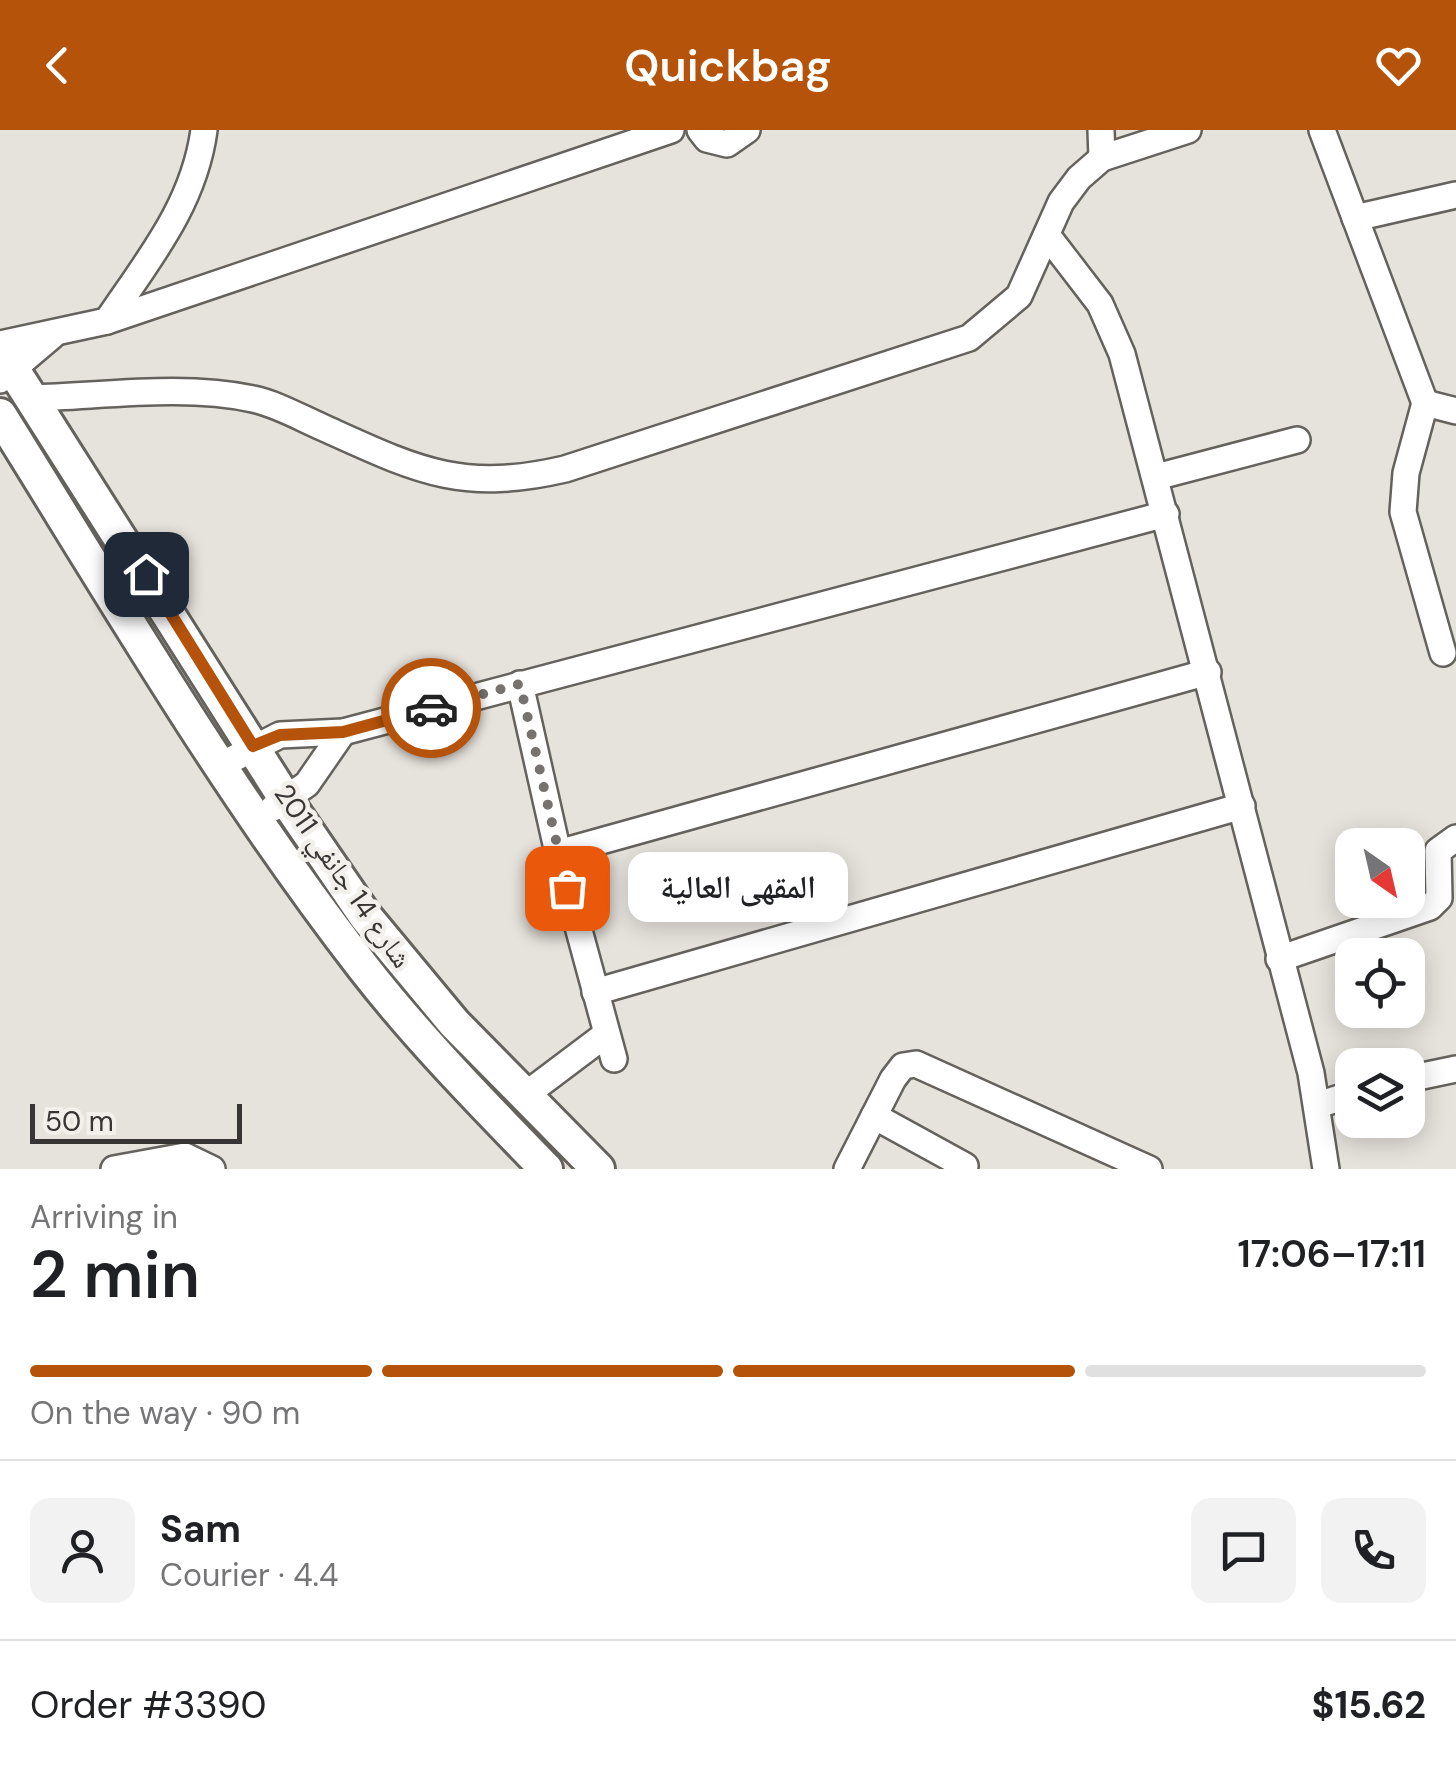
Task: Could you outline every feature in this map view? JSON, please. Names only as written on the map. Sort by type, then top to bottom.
[{"type":"main road","name":"شارع 14 جانفي 2011","points":[[9,368],[286,800],[392,950],[524,1096],[598,1169]]},
{"type":"main road","name":"شارع 14 جانفي 2011","points":[[0,416],[256,818],[366,971],[546,1169]]},
{"type":"street","points":[[107,321],[180,213],[194,180],[204,130]]},
{"type":"street","points":[[9,368],[52,336],[107,321],[671,130]]},
{"type":"street","points":[[700,130],[707,139],[727,144],[747,130]]},
{"type":"street","points":[[1102,130],[1102,158]]},
{"type":"street","points":[[9,368],[258,400],[432,473],[476,481],[533,477],[969,338],[1019,296],[1062,202],[1102,158],[1188,130]]},
{"type":"street","points":[[1322,130],[1424,403],[1406,474],[1402,512],[1442,653]]},
{"type":"street","points":[[1355,218],[1456,196]]},
{"type":"street","points":[[1047,235],[1113,328],[1208,672],[1318,1105],[1326,1169]]},
{"type":"street","points":[[1424,403],[1456,411]]},
{"type":"street","points":[[1156,476],[1297,440]]},
{"type":"street","points":[[222,765],[280,735],[343,732],[1166,514]]},
{"type":"street","points":[[558,852],[1208,672]]},
{"type":"street","points":[[520,684],[558,852],[610,1047],[524,1096]]},
{"type":"street","points":[[256,818],[307,784],[343,732]]},
{"type":"street","points":[[595,992],[1242,806]]},
{"type":"street","points":[[1278,959],[1430,907],[1440,898],[1438,851],[1456,838]]},
{"type":"street","points":[[847,1169],[903,1066],[916,1064],[1096,1159],[1149,1169]]},
{"type":"street","points":[[1425,1075],[1456,1068]]},
{"type":"street","points":[[1318,1105],[1335,1100]]},
{"type":"street","points":[[874,1116],[965,1166]]},
{"type":"street","points":[[114,1169],[185,1156],[212,1169]]},
{"type":"way so far","points":[[431,708],[520,684],[567,888]]},
{"type":"place","name":"المقهى العالية","points":[[567,888]]},
{"type":"route","points":[[146,574],[253,746],[280,735],[343,732],[431,708]]}]
